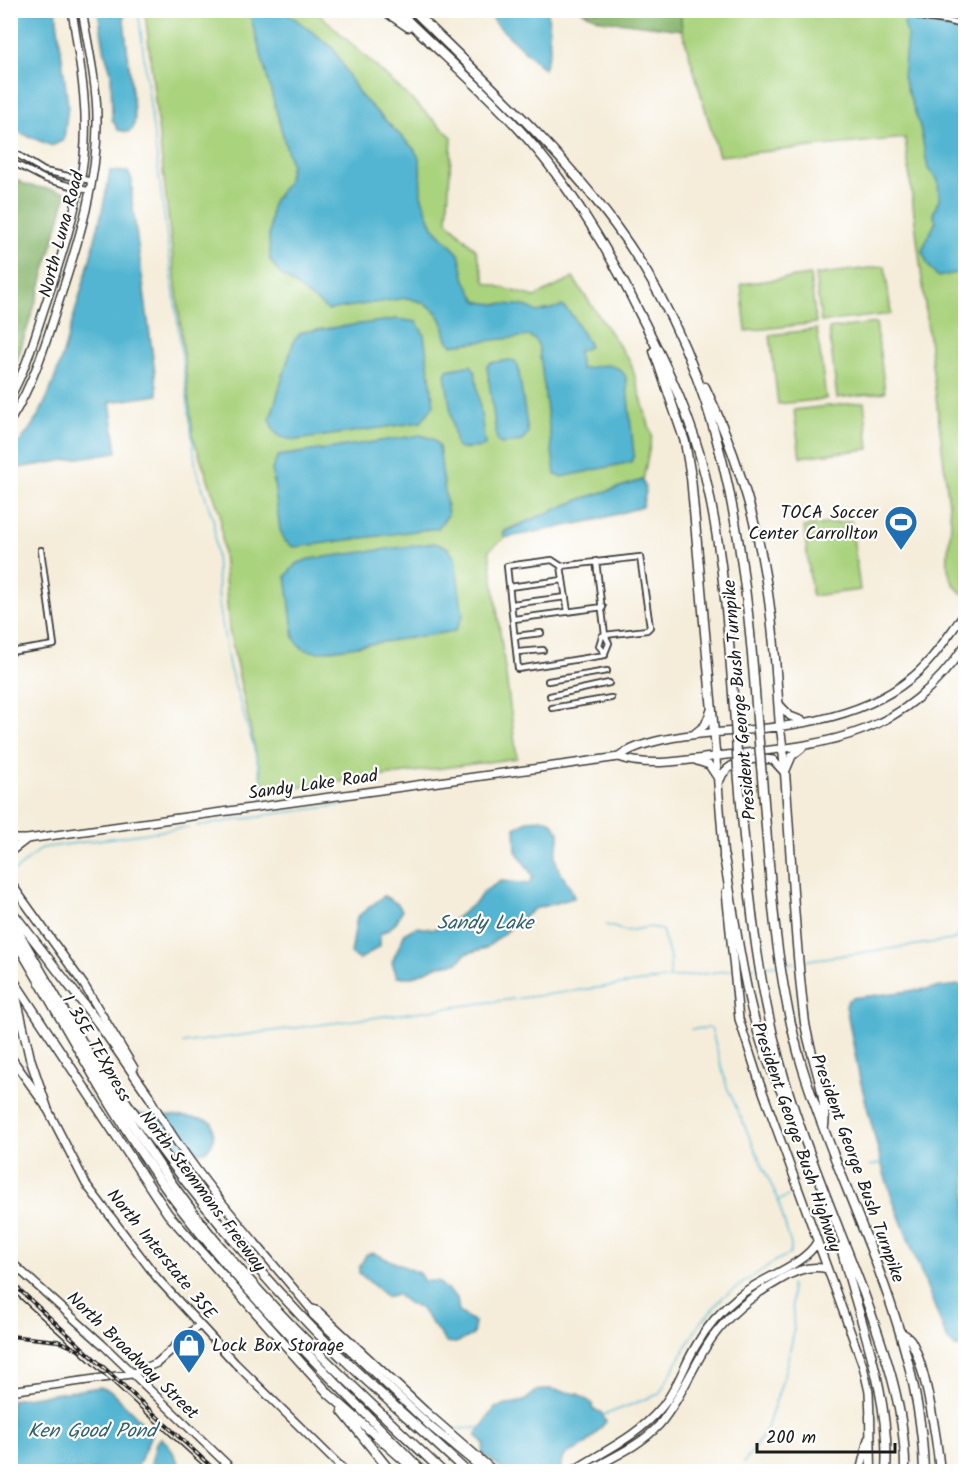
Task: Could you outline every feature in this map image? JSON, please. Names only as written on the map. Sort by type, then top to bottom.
[{"type":"highway","points":[[383,10],[429,42]]},
{"type":"highway","name":"President George Bush Turnpike","points":[[397,10],[491,100],[558,175],[606,249],[643,319],[686,410],[704,472],[723,573],[753,939],[767,1016],[800,1125],[890,1367],[900,1417],[905,1472]]},
{"type":"highway","name":"President George Bush Turnpike","points":[[413,10],[543,139],[616,226],[666,308],[694,365],[724,466],[739,532],[748,598],[776,936],[789,1014],[802,1064],[824,1129],[910,1363],[920,1412],[924,1472]]},
{"type":"highway","points":[[419,10],[438,36]]},
{"type":"highway","points":[[643,319],[676,414],[688,460],[706,626],[714,733]]},
{"type":"highway","points":[[694,365],[712,402],[755,529],[770,610],[780,726]]},
{"type":"highway","points":[[783,748],[795,933],[806,1024],[826,1111],[824,1129]]},
{"type":"highway","points":[[724,857],[734,941],[754,1018],[778,1086],[800,1125]]},
{"type":"highway","points":[[10,909],[99,1024],[149,1096]]},
{"type":"highway","name":"North Stemmons Freeway","points":[[10,918],[128,1121],[221,1246],[283,1318],[443,1472]]},
{"type":"highway","name":"I 35E TEXpress","points":[[10,932],[121,1121],[169,1192],[258,1302],[423,1472]]},
{"type":"highway","name":"North Stemmons Freeway","points":[[10,975],[168,1214],[329,1394],[416,1472]]},
{"type":"highway","points":[[10,984],[18,1001],[30,1058],[46,1108]]},
{"type":"highway","points":[[84,1044],[157,1146],[205,1207],[302,1317],[467,1472]]},
{"type":"highway","points":[[832,1210],[867,1340],[883,1412],[886,1472]]},
{"type":"highway","points":[[900,1332],[910,1339],[920,1368],[933,1422],[940,1472]]},
{"type":"highway","points":[[329,1394],[391,1472]]},
{"type":"highway","points":[[870,1416],[871,1472]]},
{"type":"main road","name":"North Luna Road","points":[[10,397],[26,362],[68,236],[81,179],[84,147],[84,92],[72,10]]},
{"type":"main road","name":"North Luna Road","points":[[10,420],[26,395],[50,332],[92,181],[98,119],[82,10]]},
{"type":"main road","name":"Sandy Lake Road","points":[[619,757],[634,749],[694,735],[809,722],[863,706],[910,679],[928,662],[966,612]]},
{"type":"main road","name":"Sandy Lake Road","points":[[10,839],[27,839],[619,757],[646,761],[688,759],[804,747],[848,737],[891,718],[933,684],[966,644]]},
{"type":"main road","points":[[778,703],[789,716],[809,722]]},
{"type":"main road","points":[[694,735],[705,725],[711,710]]},
{"type":"main road","points":[[780,726],[783,748]]},
{"type":"main road","points":[[714,733],[724,857]]},
{"type":"main road","points":[[719,782],[726,767],[734,763],[773,760],[785,774],[792,756],[804,747]]},
{"type":"main road","points":[[688,759],[709,765],[719,782]]},
{"type":"main road","points":[[12,849],[27,839]]},
{"type":"main road","points":[[10,882],[84,985],[149,1096],[194,1164],[247,1234],[310,1308],[313,1315],[431,1427],[486,1472]]},
{"type":"main road","name":"President George Bush Highway","points":[[734,941],[739,1019],[759,1081],[863,1366],[870,1416],[868,1440],[860,1472]]},
{"type":"main road","name":"North Interstate 35E","points":[[10,1056],[46,1108],[86,1184],[158,1279],[199,1325],[346,1472]]},
{"type":"main road","points":[[586,1472],[636,1439],[663,1406],[698,1343],[722,1312],[761,1280],[811,1253],[817,1242]]},
{"type":"main road","name":"North Broadway Street","points":[[10,1261],[235,1472]]},
{"type":"main road","points":[[571,1472],[657,1427],[669,1412],[707,1345],[744,1303],[785,1276],[805,1268],[818,1266],[827,1269]]},
{"type":"main road","points":[[310,1308],[318,1311],[425,1411],[495,1472]]},
{"type":"main road","points":[[10,1391],[131,1374],[157,1363],[199,1325]]},
{"type":"street","points":[[907,10],[920,17],[958,22],[966,27]]},
{"type":"street","points":[[10,150],[44,171],[92,181]]},
{"type":"street","points":[[10,161],[45,179],[90,191]]},
{"type":"street","points":[[10,652],[54,645],[41,550]]},
{"type":"street","points":[[596,561],[605,635],[647,630],[650,625],[640,557],[596,561],[561,566],[552,560],[507,566],[518,669],[605,655]]},
{"type":"street","points":[[561,566],[568,612]]},
{"type":"street","points":[[509,587],[563,580]]},
{"type":"street","points":[[512,604],[566,597]]},
{"type":"street","points":[[514,619],[603,607]]},
{"type":"street","points":[[516,636],[541,633]]},
{"type":"street","points":[[517,652],[543,650]]},
{"type":"street","points":[[548,681],[607,671]]},
{"type":"street","points":[[550,696],[609,683]]},
{"type":"street","points":[[552,708],[611,698]]},
{"type":"green space","points":[[145,11],[316,11],[452,137],[447,221],[476,250],[486,283],[535,297],[573,278],[631,363],[652,436],[643,480],[581,499],[503,532],[505,538],[489,550],[517,758],[264,792],[229,630],[220,513],[193,437]]},
{"type":"green space","points":[[581,11],[680,11],[682,30],[601,20]]},
{"type":"green space","points":[[680,11],[965,11],[965,596],[951,580],[948,571],[951,522],[905,138],[719,156],[682,30]]},
{"type":"green space","points":[[11,177],[26,185],[67,192],[39,292],[11,379]]},
{"type":"green space","points":[[885,266],[891,314],[821,322],[815,275]]},
{"type":"green space","points":[[810,275],[816,323],[746,331],[741,284]]},
{"type":"green space","points":[[876,323],[885,392],[837,398],[829,329]]},
{"type":"green space","points":[[817,329],[826,399],[778,404],[770,335]]},
{"type":"green space","points":[[864,402],[869,449],[800,457],[794,410]]},
{"type":"green space","points":[[851,521],[860,590],[812,596],[804,527]]},
{"type":"water","points":[[10,11],[56,11],[68,105],[64,140],[52,146],[11,129]]},
{"type":"water","points":[[98,11],[123,11],[135,119],[133,129],[128,132],[118,130],[112,119],[111,72],[105,54]]},
{"type":"water","points":[[249,11],[285,11],[333,48],[360,95],[414,149],[420,160],[421,195],[433,227],[459,254],[465,280],[477,301],[523,306],[537,312],[563,306],[572,315],[589,344],[589,347],[578,351],[581,369],[607,365],[618,368],[622,372],[626,378],[634,455],[631,462],[562,477],[555,475],[539,348],[536,341],[529,336],[452,345],[446,338],[443,324],[437,313],[423,303],[406,298],[328,310],[279,273],[270,260],[269,236],[272,203],[287,183],[291,165]]},
{"type":"water","points":[[489,11],[548,11],[550,50],[544,69],[496,24]]},
{"type":"water","points":[[906,19],[965,31],[965,271],[938,277],[928,265],[922,250],[936,221],[933,214],[939,199],[938,180],[928,169],[920,127],[903,77],[907,35],[904,23]]},
{"type":"water","points":[[110,171],[128,172],[132,180],[132,201],[158,395],[110,402],[117,452],[11,469],[11,451],[36,420],[60,364],[91,255]]},
{"type":"water","points":[[397,319],[417,322],[424,335],[434,405],[421,422],[297,440],[286,439],[276,433],[270,419],[294,340],[302,332]]},
{"type":"water","points":[[515,361],[518,366],[528,433],[522,441],[501,444],[497,441],[487,366],[490,363]]},
{"type":"water","points":[[471,365],[475,371],[485,444],[483,447],[460,449],[456,446],[445,374],[447,370]]},
{"type":"water","points":[[421,435],[433,439],[439,446],[448,515],[438,528],[293,547],[285,541],[280,530],[272,469],[278,456]]},
{"type":"water","points":[[643,480],[646,492],[642,507],[596,520],[505,538],[503,533],[581,499]]},
{"type":"water","points":[[434,543],[447,547],[455,558],[463,616],[455,631],[318,652],[304,649],[294,638],[286,576],[296,564],[309,559]]},
{"type":"water","name":"Sandy Lake","points":[[544,819],[552,822],[559,832],[556,860],[574,898],[534,909],[486,948],[465,954],[459,962],[437,966],[413,977],[397,977],[392,962],[405,933],[416,927],[434,929],[455,919],[477,901],[483,892],[501,881],[529,884],[533,876],[516,851],[515,828],[529,820]]},
{"type":"water","points":[[384,896],[398,904],[402,910],[394,925],[380,934],[380,946],[359,960],[351,954],[357,917]]},
{"type":"water","points":[[959,985],[966,988],[966,1347],[955,1347],[948,1341],[894,1203],[859,1075],[846,1006],[848,1000],[852,998]]},
{"type":"water","points":[[137,1114],[207,1120],[212,1122],[213,1141],[209,1148],[200,1152],[147,1152],[129,1116]]},
{"type":"water","points":[[373,1253],[419,1273],[424,1281],[437,1281],[457,1298],[459,1312],[475,1322],[473,1335],[456,1343],[446,1342],[420,1308],[396,1294],[387,1297],[359,1273],[359,1268],[366,1255]]},
{"type":"water","name":"Ken Good Pond","points":[[100,1387],[111,1391],[152,1432],[136,1471],[11,1471],[11,1400]]},
{"type":"water","points":[[549,1389],[578,1394],[593,1404],[592,1409],[601,1412],[606,1422],[585,1445],[566,1455],[560,1471],[505,1471],[482,1453],[484,1444],[476,1435],[495,1408],[524,1401],[538,1390]]},
{"type":"water","name":"Ken Good Pond","points":[[161,1438],[169,1445],[183,1471],[149,1471],[156,1443]]},
{"type":"waterway","points":[[138,10],[196,468],[214,522],[219,603],[229,666],[261,772],[262,800]]},
{"type":"waterway","points":[[265,815],[350,804]]},
{"type":"waterway","points":[[197,826],[265,816]]},
{"type":"waterway","points":[[15,871],[42,848],[190,827]]},
{"type":"waterway","points":[[802,961],[952,940],[959,936],[966,920]]},
{"type":"waterway","points":[[606,925],[626,931],[651,927],[662,930],[670,958],[670,978]]},
{"type":"waterway","points":[[784,964],[795,962]]},
{"type":"waterway","points":[[764,966],[777,965]]},
{"type":"waterway","points":[[746,969],[756,967]]},
{"type":"waterway","points":[[183,1043],[732,970]]},
{"type":"waterway","points":[[691,1029],[711,1028],[727,1087],[778,1200]]},
{"type":"waterway","points":[[869,1166],[882,1163]]},
{"type":"waterway","points":[[604,1415],[659,1394],[698,1326],[723,1297],[775,1261],[790,1254],[791,1245],[778,1201],[788,1196]]},
{"type":"waterway","points":[[744,1463],[766,1431],[783,1379],[794,1332],[791,1285]]},
{"type":"waterway","points":[[450,1429],[481,1428]]},
{"type":"tram line","points":[[10,1289],[210,1472]]},
{"type":"railway","points":[[10,1281],[217,1472]]},
{"type":"railway","points":[[10,1336],[58,1341],[81,1351]]},
{"type":"place","name":"TOCA Soccer Center Carrollton","points":[[901,551]]},
{"type":"place","name":"Lock Box Storage","points":[[189,1374]]}]
